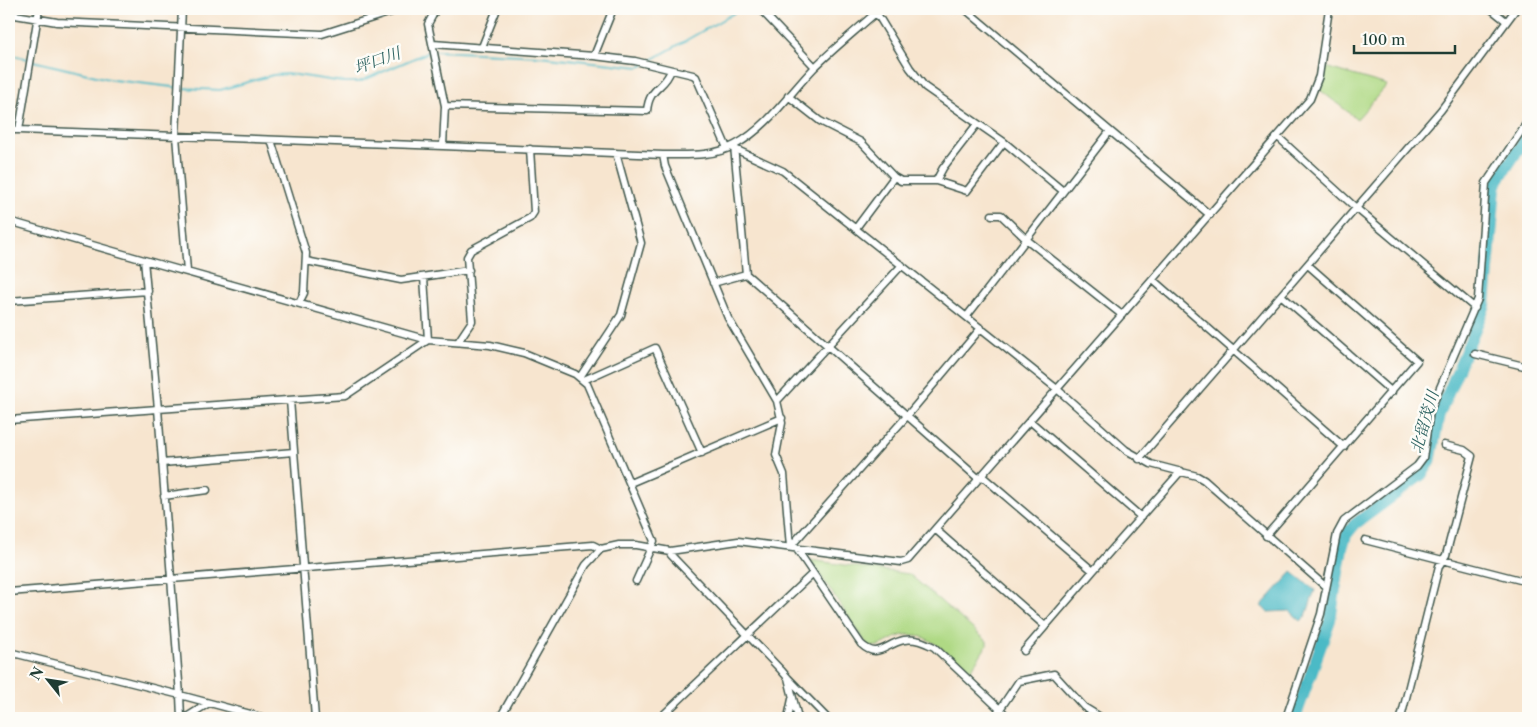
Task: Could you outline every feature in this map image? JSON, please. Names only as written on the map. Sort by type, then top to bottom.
[{"type":"street","points":[[19,130],[39,9]]},
{"type":"street","points":[[182,9],[176,136],[187,271]]},
{"type":"street","points":[[9,14],[37,19],[322,34],[401,9]]},
{"type":"street","points":[[436,9],[428,24],[434,45],[445,106],[443,146]]},
{"type":"street","points":[[482,47],[497,9]]},
{"type":"street","points":[[594,56],[613,9]]},
{"type":"street","points":[[760,9],[815,67]]},
{"type":"street","points":[[965,9],[1210,215]]},
{"type":"street","points":[[500,718],[586,565],[601,549],[619,545],[670,551],[738,541],[900,562],[908,560],[1310,99],[1315,88],[1330,9]]},
{"type":"street","points":[[1491,9],[1506,21]]},
{"type":"street","points":[[1139,459],[1441,110],[1516,9]]},
{"type":"street","points":[[9,130],[699,155],[732,148],[756,130],[815,67],[878,10],[919,82],[1004,142],[1064,191]]},
{"type":"street","points":[[434,45],[594,56],[641,63],[696,77],[732,148],[746,274],[907,416],[1093,571]]},
{"type":"street","points":[[445,106],[647,111],[648,97],[669,75],[670,70]]},
{"type":"street","points":[[788,96],[820,121],[861,142],[901,181],[936,182],[966,191],[1004,142]]},
{"type":"street","points":[[1286,718],[1321,614],[1337,534],[1344,522],[1418,466],[1423,458],[1430,411],[1478,299],[1486,183],[1528,121]]},
{"type":"street","points":[[936,182],[943,168],[977,124]]},
{"type":"street","points":[[967,316],[1110,131]]},
{"type":"street","points":[[1278,137],[1336,187],[1356,208],[1475,308]]},
{"type":"street","points":[[270,140],[306,253],[304,293],[299,303]]},
{"type":"street","points":[[732,148],[783,171],[1058,389],[1139,459],[1204,480],[1326,587]]},
{"type":"street","points":[[458,342],[472,322],[467,257],[471,250],[530,218],[534,212],[530,150]]},
{"type":"street","points":[[582,379],[621,315],[641,243],[616,153]]},
{"type":"street","points":[[664,155],[665,166],[728,318],[777,401],[782,418],[776,455],[784,474],[793,548],[861,644],[868,650],[875,652],[904,640],[920,640],[934,647],[1009,718]]},
{"type":"street","points":[[856,228],[894,176]]},
{"type":"street","points":[[992,215],[1001,215],[1026,239],[1122,315]]},
{"type":"street","points":[[9,221],[428,340],[490,345],[524,353],[582,379],[630,483],[654,541],[653,548],[636,581]]},
{"type":"street","points":[[144,260],[158,409],[181,718]]},
{"type":"street","points":[[306,261],[401,280],[468,270]]},
{"type":"street","points":[[777,401],[902,265]]},
{"type":"street","points":[[1266,536],[1417,361],[1308,265]]},
{"type":"street","points":[[713,283],[746,274]]},
{"type":"street","points":[[424,278],[428,340]]},
{"type":"street","points":[[1153,280],[1344,447]]},
{"type":"street","points":[[9,301],[148,291]]},
{"type":"street","points":[[1282,296],[1392,392]]},
{"type":"street","points":[[793,548],[980,328]]},
{"type":"street","points":[[9,420],[345,396],[428,340]]},
{"type":"street","points":[[582,379],[655,348],[702,453]]},
{"type":"street","points":[[1475,354],[1528,367]]},
{"type":"street","points":[[290,400],[315,718]]},
{"type":"street","points":[[630,483],[782,418]]},
{"type":"street","points":[[1030,420],[1141,517]]},
{"type":"street","points":[[1401,718],[1439,566],[1446,555],[1472,456],[1464,450],[1444,445]]},
{"type":"street","points":[[162,463],[294,452]]},
{"type":"street","points":[[1024,651],[1181,471]]},
{"type":"street","points":[[164,496],[207,490]]},
{"type":"street","points":[[935,529],[1045,626]]},
{"type":"street","points":[[1365,540],[1528,582]]},
{"type":"street","points":[[9,592],[593,545],[601,549]]},
{"type":"street","points":[[670,551],[671,555],[827,718]]},
{"type":"street","points":[[660,718],[812,574]]},
{"type":"street","points":[[9,652],[265,718]]},
{"type":"street","points":[[994,718],[999,714],[999,708],[1019,681],[1054,674],[1084,707],[1102,718]]},
{"type":"street","points":[[788,678],[798,718]]},
{"type":"street","points":[[788,718],[792,699]]},
{"type":"street","points":[[185,718],[209,703]]},
{"type":"green space","points":[[1325,67],[1387,85],[1357,119],[1320,90]]},
{"type":"green space","points":[[810,560],[909,574],[987,641],[987,645],[969,673],[936,645],[918,636],[897,637],[879,646],[868,646]]},
{"type":"water","points":[[1292,572],[1315,590],[1306,616],[1301,621],[1290,611],[1268,612],[1261,606]]},
{"type":"waterway","name":"坪口川","points":[[648,62],[741,9]]},
{"type":"waterway","name":"坪口川","points":[[33,61],[113,80],[181,88],[220,90],[273,75],[290,74],[343,82],[359,82],[431,51]]},
{"type":"waterway","name":"坪口川","points":[[436,51],[539,56],[639,67],[644,65]]},
{"type":"waterway","name":"坪口川","points":[[9,54],[28,59]]},
{"type":"waterway","name":"北留茂川","points":[[1295,718],[1330,620],[1342,548],[1346,535],[1355,524],[1421,475],[1430,462],[1439,415],[1485,305],[1495,188],[1498,180],[1528,135]]}]
